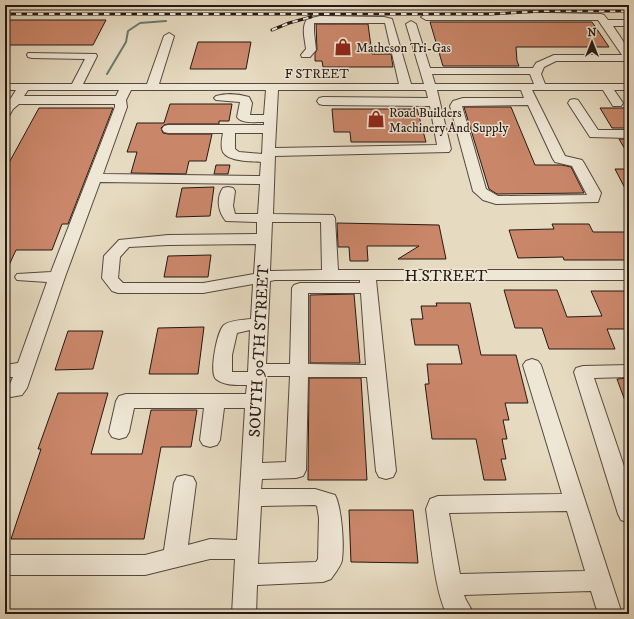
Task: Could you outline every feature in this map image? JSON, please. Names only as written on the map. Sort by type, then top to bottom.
[{"type":"street","points":[[426,18],[548,16],[629,23]]},
{"type":"street","points":[[306,55],[311,50],[312,41],[308,24],[310,21],[384,20],[389,22],[406,87]]},
{"type":"street","points":[[602,20],[615,36],[629,58]]},
{"type":"street","points":[[228,129],[228,150],[235,156],[444,149],[435,102],[411,24]]},
{"type":"street","points":[[152,87],[169,36]]},
{"type":"street","points":[[615,36],[629,36]]},
{"type":"street","points":[[32,56],[92,56],[76,87]]},
{"type":"street","points":[[541,87],[535,74],[540,65],[554,58],[629,58]]},
{"type":"street","points":[[426,71],[537,71]]},
{"type":"street","name":"F STREET","points":[[5,87],[76,87],[123,93],[152,87],[629,87]]},
{"type":"street","points":[[5,113],[8,107],[16,100],[24,87]]},
{"type":"street","points":[[175,87],[173,96],[175,98],[242,98],[246,103],[243,117],[270,124]]},
{"type":"street","name":"SOUTH 90TH STREET","points":[[244,614],[272,87]]},
{"type":"street","points":[[525,87],[532,101],[560,159],[577,163],[594,193],[593,199],[496,200],[488,197],[480,191],[456,106],[457,104],[463,102],[532,101]]},
{"type":"street","points":[[606,87],[616,103]]},
{"type":"street","points":[[5,391],[15,390],[18,388],[93,178],[121,107],[123,93],[16,100]]},
{"type":"street","points":[[323,101],[435,102]]},
{"type":"street","points":[[574,103],[594,134],[629,134]]},
{"type":"street","points":[[168,129],[228,129],[270,124]]},
{"type":"street","points":[[93,178],[266,180]]},
{"type":"street","points":[[228,191],[226,210],[227,214],[232,218],[328,218],[330,275]]},
{"type":"street","name":"H STREET","points":[[264,239],[144,240],[124,243],[112,256],[110,278],[118,288],[203,288],[263,276],[330,275],[368,282],[629,275]]},
{"type":"street","points":[[23,277],[57,277]]},
{"type":"street","points":[[251,471],[296,470],[300,371],[300,288],[368,282],[386,470]]},
{"type":"street","points":[[259,324],[236,326],[228,330],[223,355],[223,375],[231,378],[256,374],[300,371],[376,371]]},
{"type":"street","points":[[532,365],[610,614]]},
{"type":"street","points":[[5,370],[17,370],[26,367]]},
{"type":"street","points":[[629,371],[583,372],[629,514]]},
{"type":"street","points":[[119,432],[126,401],[255,401]]},
{"type":"street","points":[[210,440],[215,401]]},
{"type":"street","points":[[175,557],[186,483]]},
{"type":"street","points":[[246,575],[323,572],[330,561],[330,518],[327,501],[315,497],[250,498]]},
{"type":"street","points":[[462,614],[454,605],[456,585],[437,509],[438,505],[575,502]]},
{"type":"street","points":[[5,565],[145,565],[210,549],[247,550]]},
{"type":"street","points":[[456,585],[600,581]]},
{"type":"building","points":[[5,20],[106,20],[93,45],[5,45]]},
{"type":"building","points":[[430,22],[592,22],[609,47],[516,47],[519,66],[443,66]]},
{"type":"building","name":"Matheson Tri-Gas","points":[[316,24],[368,24],[372,54],[391,54],[393,67],[323,67],[322,61],[315,61],[315,53],[317,50]]},
{"type":"building","points":[[198,42],[251,42],[246,69],[190,69]]},
{"type":"building","points":[[170,104],[232,104],[229,121],[219,121],[219,124],[168,124],[161,128],[163,133],[168,134],[212,134],[206,161],[189,161],[186,174],[131,173],[137,152],[127,152],[137,123],[164,123]]},
{"type":"building","points":[[464,107],[511,107],[535,165],[562,165],[571,167],[584,193],[497,194],[489,189]]},
{"type":"building","points":[[39,108],[113,108],[68,224],[62,224],[52,250],[16,250],[5,274],[5,170]]},
{"type":"building","points":[[600,108],[629,108],[629,128],[612,128]]},
{"type":"building","name":"Road Builders Machinery And Supply","points":[[332,109],[417,109],[426,142],[351,142],[350,132],[334,132]]},
{"type":"building","points":[[619,139],[629,139],[629,156]]},
{"type":"building","points":[[216,165],[230,165],[228,174],[214,174]]},
{"type":"building","points":[[615,169],[629,169],[629,196]]},
{"type":"building","points":[[214,187],[210,216],[176,217],[182,188]]},
{"type":"building","points":[[337,223],[439,225],[446,259],[398,259],[419,246],[367,246],[368,261],[350,261],[349,247],[338,247]]},
{"type":"building","points":[[552,224],[589,224],[593,232],[629,232],[629,260],[564,260],[563,257],[518,258],[509,230],[554,229]]},
{"type":"building","points":[[211,255],[208,277],[164,277],[168,256]]},
{"type":"building","points":[[504,290],[557,290],[567,317],[602,316],[591,291],[627,291],[629,295],[629,329],[607,329],[615,349],[549,349],[542,328],[515,328]]},
{"type":"building","points":[[354,294],[360,363],[310,363],[310,295]]},
{"type":"building","points":[[436,303],[470,303],[481,355],[516,355],[528,403],[505,403],[509,420],[503,420],[507,439],[502,439],[506,459],[501,459],[506,480],[484,480],[476,439],[432,439],[425,384],[429,384],[427,364],[462,364],[458,345],[415,345],[411,319],[423,319],[421,306],[437,306]]},
{"type":"building","points":[[204,327],[198,374],[149,374],[158,328]]},
{"type":"building","points":[[68,331],[103,331],[93,369],[55,370]]},
{"type":"building","points":[[309,378],[361,378],[367,480],[308,480]]},
{"type":"building","points":[[629,378],[629,409],[628,409],[617,379]]},
{"type":"building","points":[[58,393],[108,393],[91,454],[142,454],[151,410],[197,410],[191,447],[161,447],[144,539],[11,539],[41,449],[38,449]]},
{"type":"building","points":[[349,510],[413,510],[418,563],[351,562]]},
{"type":"waterway","points":[[107,74],[126,42],[128,31],[140,23],[166,21]]},
{"type":"railway","points":[[5,14],[491,14],[543,11],[629,11]]},
{"type":"railway","points":[[272,30],[289,23],[311,17]]},
{"type":"place","name":"Matheson Tri-Gas","points":[[343,47]]},
{"type":"place","name":"Road Builders Machinery And Supply","points":[[376,119]]}]
